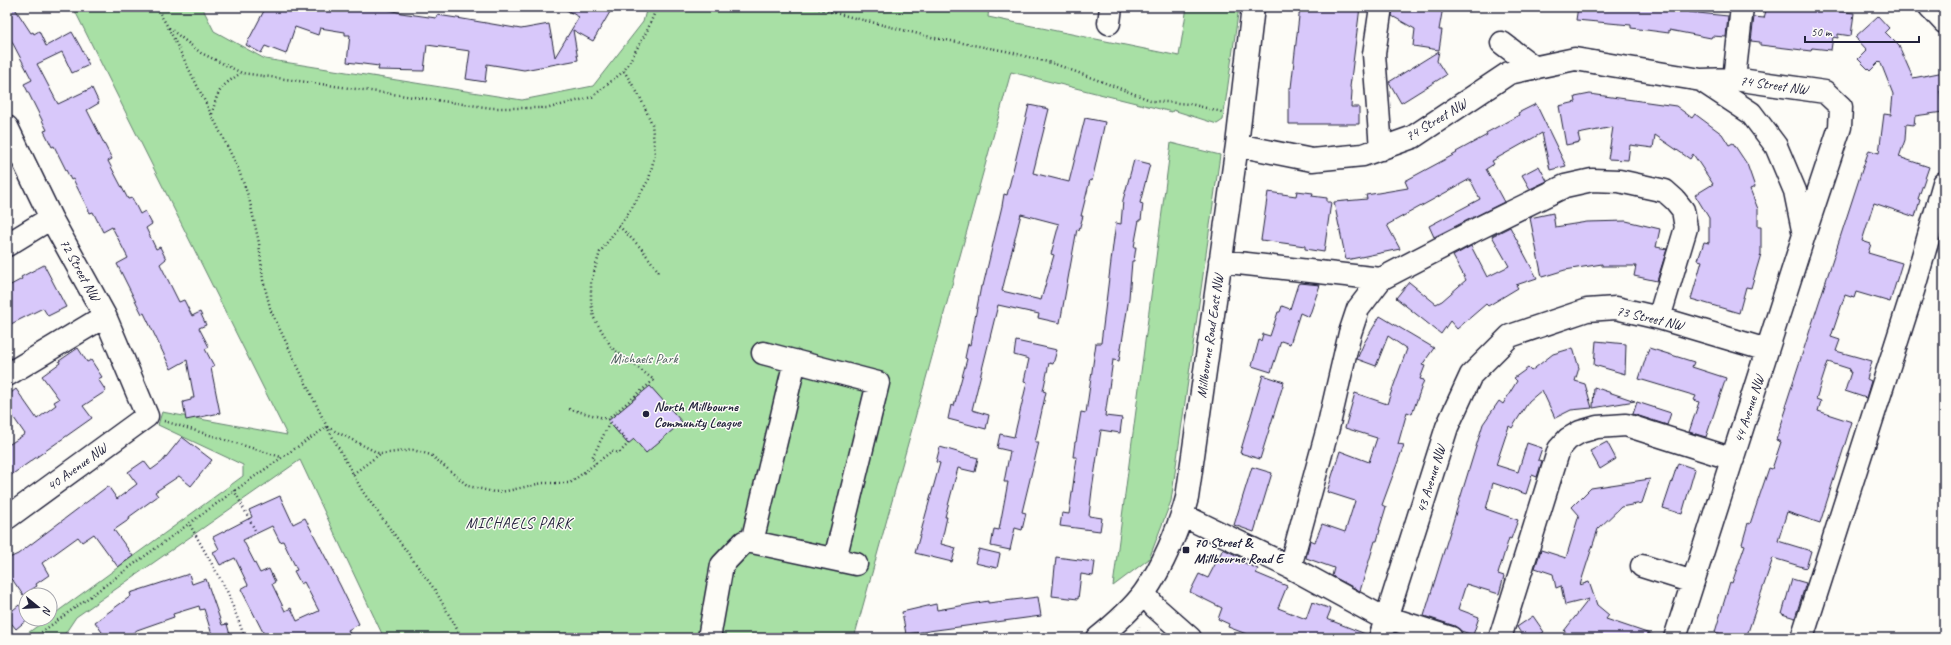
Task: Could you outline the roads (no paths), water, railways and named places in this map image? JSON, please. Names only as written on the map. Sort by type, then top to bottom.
[{"type":"street","name":"Millbourne Road East NW","points":[[1098,638],[1144,593],[1161,562],[1182,514],[1187,498],[1237,145],[1253,7]]},
{"type":"street","points":[[1381,7],[1374,54],[1381,149]]},
{"type":"street","points":[[1734,79],[1742,7]]},
{"type":"street","points":[[1930,7],[1944,22]]},
{"type":"street","points":[[1502,42],[1535,68]]},
{"type":"street","name":"74 Street NW","points":[[1237,145],[1312,160],[1363,155],[1414,137],[1510,73],[1575,59],[1701,80],[1734,79],[1825,92],[1841,107]]},
{"type":"street","name":"74 Street NW","points":[[1701,80],[1751,113],[1776,146]]},
{"type":"street","name":"44 Avenue NW","points":[[1675,638],[1840,127],[1841,107]]},
{"type":"street","name":"72 Street NW","points":[[7,127],[51,218],[105,316],[147,416]]},
{"type":"street","name":"44 Avenue NW","points":[[1776,146],[1795,191],[1804,235]]},
{"type":"street","points":[[1290,567],[1328,428],[1350,333],[1358,309],[1381,279],[1477,229],[1565,186],[1592,180],[1620,181],[1665,191],[1683,210],[1686,228],[1659,318]]},
{"type":"street","points":[[1802,638],[1913,291],[1944,183]]},
{"type":"street","points":[[7,245],[51,218]]},
{"type":"street","points":[[1220,261],[1381,279]]},
{"type":"street","name":"73 Street NW","points":[[1510,336],[1587,310],[1616,308],[1659,318],[1767,350]]},
{"type":"street","points":[[7,375],[105,316]]},
{"type":"street","name":"43 Avenue NW","points":[[1384,628],[1447,427],[1471,375],[1510,336]]},
{"type":"street","points":[[763,353],[878,383],[835,559]]},
{"type":"street","points":[[752,542],[795,361]]},
{"type":"street","name":"40 Avenue NW","points":[[7,518],[147,416]]},
{"type":"street","points":[[1500,638],[1559,449],[1568,439],[1580,432],[1597,427],[1626,425],[1733,459]]},
{"type":"street","points":[[1182,514],[1290,567],[1384,628],[1452,638]]},
{"type":"street","points":[[709,638],[722,565],[744,542],[752,542],[856,564]]},
{"type":"street","points":[[1642,566],[1693,582]]},
{"type":"street","points":[[1144,593],[1155,607],[1190,638]]},
{"type":"place","name":"North Millbourne Community League","points":[[646,414]]},
{"type":"place","name":"70 Street & Millbourne Road E","points":[[1186,550]]},
{"type":"district","name":"MICHAELS PARK","points":[[519,523]]},
{"type":"park label","name":"Michaels Park","points":[[644,358]]}]
